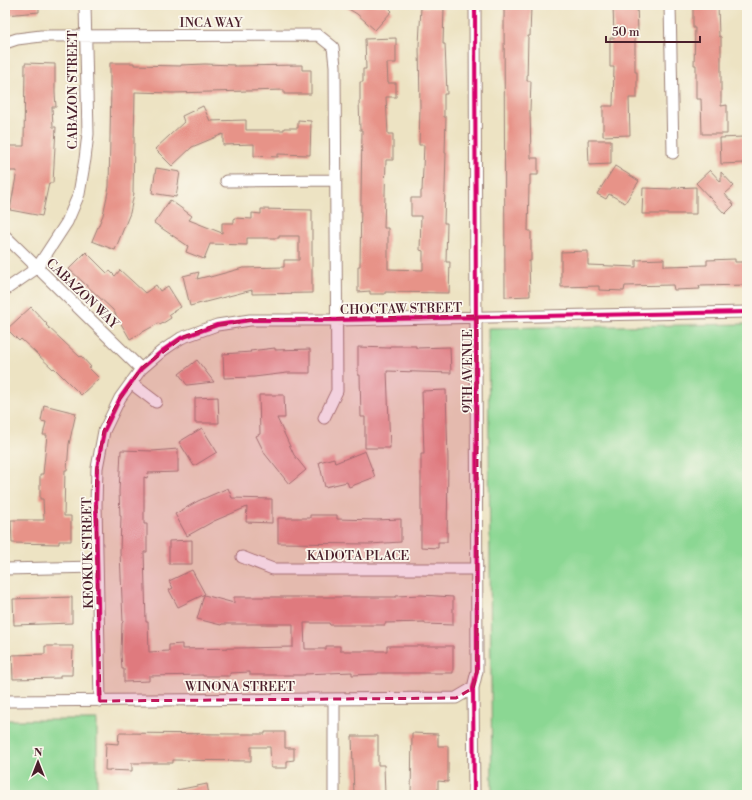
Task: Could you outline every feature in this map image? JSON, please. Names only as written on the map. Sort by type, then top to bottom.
[{"type":"street","name":"CABAZON STREET","points":[[5,290],[37,268],[67,222],[78,194],[88,134],[86,5]]},
{"type":"street","name":"9TH AVENUE","points":[[474,795],[473,688],[477,671],[475,5]]},
{"type":"street","points":[[670,5],[673,153]]},
{"type":"street","name":"INCA WAY","points":[[5,43],[17,39],[41,36],[318,35],[333,47],[335,66],[336,180]]},
{"type":"street","points":[[226,181],[336,180],[337,391],[324,418]]},
{"type":"street","name":"CABAZON WAY","points":[[5,236],[141,369]]},
{"type":"street","name":"CHOCTAW STREET","points":[[141,369],[162,351],[181,338],[217,325],[250,320],[336,320],[477,316],[747,312]]},
{"type":"street","name":"KEOKUK STREET","points":[[100,701],[96,505],[97,468],[104,431],[120,398],[141,369]]},
{"type":"street","points":[[131,383],[156,402]]},
{"type":"street","name":"KADOTA PLACE","points":[[242,556],[273,569],[477,569]]},
{"type":"street","points":[[5,569],[97,567]]},
{"type":"street","name":"WINONA STREET","points":[[5,701],[456,698],[473,688]]},
{"type":"street","points":[[334,699],[334,795]]},
{"type":"highlighted area","points":[[477,316],[477,671],[473,688],[456,698],[100,701],[96,505],[97,468],[104,431],[120,398],[141,369],[181,338],[217,325],[250,320]]},
{"type":"green space","points":[[747,324],[747,795],[492,795],[488,328]]},
{"type":"green space","points":[[5,720],[97,720],[97,795],[5,795]]},
{"type":"building","points":[[5,5],[39,5],[39,12],[5,15]]},
{"type":"building","points":[[342,5],[386,5],[392,11],[375,30],[357,14]]},
{"type":"building","points":[[613,5],[637,5],[638,31],[635,31],[635,72],[637,72],[637,98],[629,98],[630,135],[603,136],[603,106],[613,106],[614,67],[610,67],[610,38],[614,38]]},
{"type":"building","points":[[693,5],[718,5],[719,36],[721,37],[721,106],[727,105],[727,134],[702,134],[701,99],[696,99],[696,65],[694,65],[695,28],[693,28]]},
{"type":"building","points":[[504,6],[531,7],[530,36],[528,36],[527,81],[531,81],[531,158],[538,158],[538,175],[530,175],[529,185],[528,231],[531,231],[531,261],[529,261],[530,296],[505,297]]},
{"type":"building","points":[[421,7],[444,8],[443,44],[445,44],[447,94],[444,94],[444,117],[446,117],[446,153],[444,223],[447,223],[446,262],[450,262],[449,293],[385,292],[385,294],[370,294],[370,291],[358,292],[358,266],[360,266],[362,130],[360,130],[359,101],[360,82],[363,82],[363,69],[366,69],[365,39],[396,38],[396,63],[387,63],[388,83],[396,83],[396,97],[386,97],[388,134],[393,134],[393,160],[386,160],[384,228],[388,228],[388,269],[423,270],[423,251],[420,250],[421,216],[411,216],[411,198],[421,198],[422,191],[424,145],[419,145],[419,45]]},
{"type":"building","points":[[25,63],[55,64],[56,107],[52,107],[53,127],[56,127],[53,183],[49,183],[42,216],[10,210],[17,171],[5,171],[5,146],[24,146]]},
{"type":"building","points":[[110,63],[181,66],[205,64],[234,66],[302,65],[302,70],[311,70],[311,94],[284,94],[284,90],[173,93],[135,92],[134,193],[130,213],[115,250],[92,241],[103,215],[109,187],[111,88]]},
{"type":"building","points":[[203,106],[210,121],[246,120],[246,130],[284,130],[284,128],[298,128],[298,120],[311,121],[310,155],[278,154],[278,157],[254,156],[254,144],[223,145],[223,134],[192,147],[172,166],[155,149],[184,122],[182,116]]},
{"type":"building","points":[[743,137],[744,163],[721,164],[720,138]]},
{"type":"building","points":[[588,140],[611,140],[611,164],[589,165]]},
{"type":"building","points":[[615,166],[639,181],[625,203],[609,194],[606,199],[597,194]]},
{"type":"building","points":[[156,168],[180,172],[176,197],[152,193]]},
{"type":"building","points":[[710,170],[721,182],[721,172],[734,186],[725,194],[734,205],[725,214],[696,183]]},
{"type":"building","points":[[696,187],[696,214],[642,214],[643,188],[672,189]]},
{"type":"building","points":[[170,200],[192,216],[189,220],[222,233],[222,223],[234,223],[234,218],[252,219],[252,213],[261,214],[261,209],[312,210],[312,293],[252,294],[252,290],[190,306],[183,276],[199,272],[197,279],[243,268],[284,267],[284,260],[299,260],[299,236],[279,236],[279,238],[247,238],[247,245],[210,244],[204,259],[186,252],[188,246],[154,223]]},
{"type":"building","points":[[588,251],[588,265],[636,267],[636,260],[664,259],[664,266],[707,265],[707,260],[735,259],[735,262],[747,262],[747,285],[699,286],[700,289],[674,290],[673,285],[625,286],[624,291],[599,290],[599,286],[561,287],[561,252]]},
{"type":"building","points":[[86,252],[107,273],[110,271],[115,276],[120,270],[145,293],[156,285],[160,291],[168,286],[181,307],[169,314],[171,318],[160,325],[159,323],[130,339],[113,310],[69,269]]},
{"type":"building","points":[[31,307],[47,324],[46,325],[80,357],[81,356],[91,367],[89,368],[99,378],[81,395],[54,368],[53,369],[21,339],[19,341],[7,329]]},
{"type":"building","points":[[390,346],[416,346],[416,348],[450,347],[451,373],[387,371],[390,448],[365,448],[365,417],[361,417],[358,347],[389,348]]},
{"type":"building","points":[[275,348],[275,350],[310,349],[310,373],[287,373],[254,377],[224,378],[223,354],[251,352],[250,351]]},
{"type":"building","points":[[197,360],[214,382],[187,385],[179,374]]},
{"type":"building","points":[[446,390],[448,460],[447,542],[438,542],[438,548],[421,547],[421,454],[424,454],[422,391]]},
{"type":"building","points":[[259,395],[284,395],[285,418],[277,418],[294,455],[306,470],[289,484],[265,454],[256,436],[260,434]]},
{"type":"building","points":[[218,397],[219,423],[195,423],[195,398]]},
{"type":"building","points":[[44,405],[76,413],[69,444],[67,470],[65,470],[64,516],[71,516],[71,541],[59,541],[59,544],[12,543],[11,520],[44,520],[43,499],[40,499],[40,474],[43,474],[47,435],[43,435],[46,422],[41,421]]},
{"type":"building","points":[[202,428],[217,452],[194,466],[179,442]]},
{"type":"building","points":[[178,449],[178,472],[148,473],[147,478],[144,477],[144,524],[147,524],[147,552],[144,552],[146,622],[148,622],[149,652],[169,651],[169,645],[182,644],[182,649],[293,647],[293,624],[221,625],[197,619],[204,595],[234,603],[234,597],[396,597],[421,595],[453,597],[453,625],[425,624],[425,622],[385,623],[385,625],[330,625],[329,623],[304,623],[305,649],[326,649],[326,646],[340,646],[340,651],[387,651],[387,646],[453,646],[453,673],[378,673],[352,675],[352,672],[305,675],[250,675],[250,672],[230,673],[230,676],[149,676],[149,681],[124,682],[124,669],[122,669],[121,654],[123,622],[120,552],[121,516],[119,492],[121,450],[153,451]]},
{"type":"building","points":[[365,451],[375,477],[349,487],[347,482],[325,487],[319,462],[334,458],[335,463]]},
{"type":"building","points":[[228,488],[232,498],[272,499],[272,523],[246,522],[247,507],[214,521],[187,536],[175,514],[198,501]]},
{"type":"building","points":[[310,515],[337,515],[337,519],[401,519],[401,542],[370,544],[278,543],[278,518],[310,518]]},
{"type":"building","points":[[192,540],[192,564],[169,564],[169,541]]},
{"type":"building","points":[[192,570],[205,594],[178,607],[169,590],[173,588],[169,581]]},
{"type":"building","points":[[72,597],[72,623],[14,625],[13,599]]},
{"type":"building","points":[[45,646],[73,646],[72,675],[60,675],[60,678],[13,679],[12,655],[45,654]]},
{"type":"building","points":[[265,732],[285,732],[285,748],[294,748],[294,760],[287,761],[287,768],[271,768],[270,747],[251,747],[251,761],[173,760],[173,763],[132,763],[132,771],[105,770],[106,743],[118,744],[119,733],[265,734]]},
{"type":"building","points":[[412,733],[438,734],[438,746],[448,746],[448,782],[438,781],[438,795],[411,795]]},
{"type":"building","points":[[352,736],[378,736],[378,765],[384,765],[385,795],[354,795]]},
{"type":"building","points":[[207,784],[209,795],[178,795],[177,790]]},
{"type":"cycle path","points":[[474,795],[473,688],[477,671],[475,5]]},
{"type":"cycle path","points":[[100,701],[96,505],[97,468],[104,431],[120,398],[141,369],[162,351],[181,338],[217,325],[250,320],[336,320],[747,312]]}]
